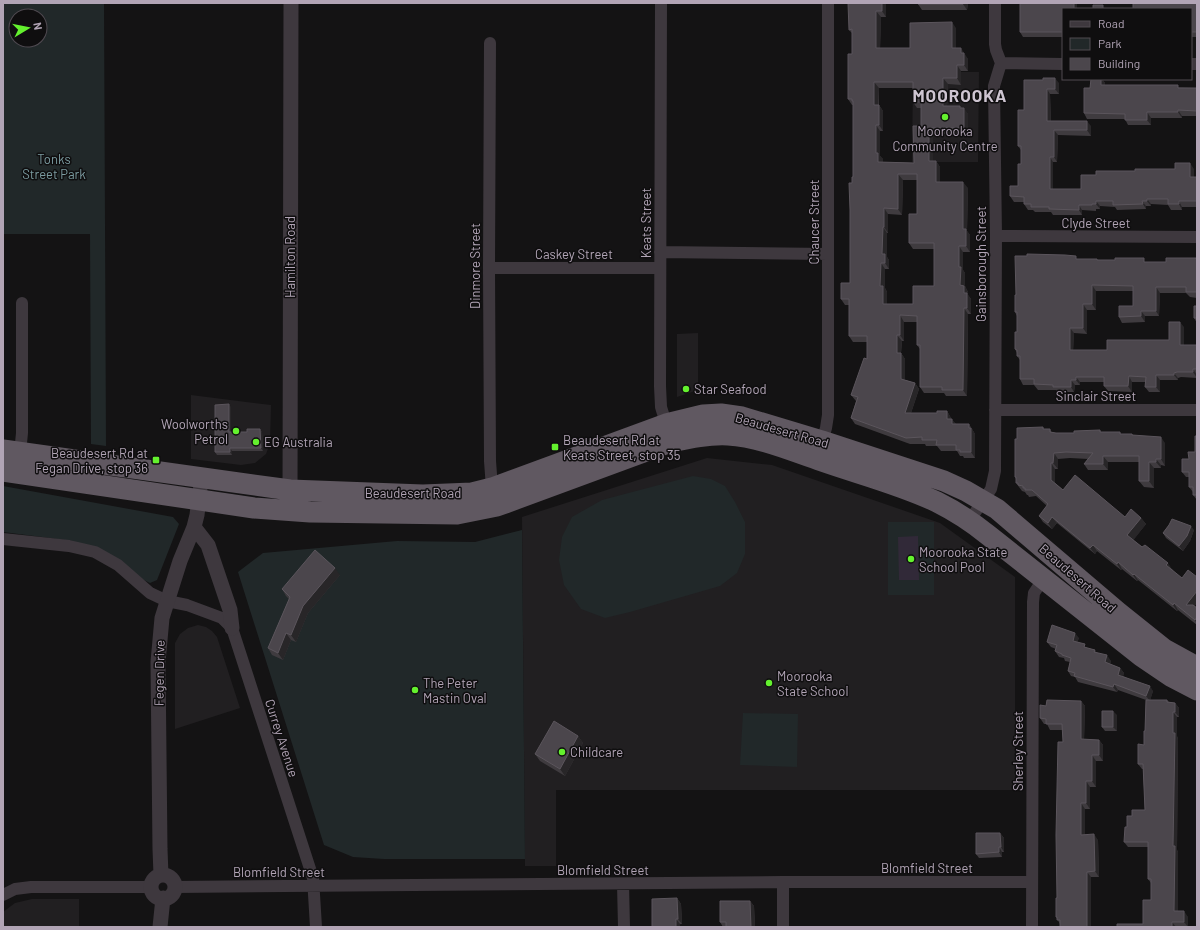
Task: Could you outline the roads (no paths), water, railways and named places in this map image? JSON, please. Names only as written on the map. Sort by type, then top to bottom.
[{"type":"highway","name":"Beaudesert Road","points":[[12,452],[290,490],[423,495],[472,493],[669,433],[703,415],[721,414],[735,416],[764,423],[944,480],[984,501],[997,509],[1119,613],[1164,649],[1197,667]]},
{"type":"highway","name":"Beaudesert Road","points":[[3,471],[254,508],[290,511],[457,514],[479,511],[521,498],[650,449],[669,433],[692,437],[728,435],[745,437],[904,489],[936,502],[970,520],[1141,656],[1172,677],[1197,690]]},
{"type":"street","name":"Hamilton Road","points":[[290,511],[291,3]]},
{"type":"street","name":"Keats Street","points":[[661,3],[660,386],[662,407],[669,433]]},
{"type":"street","name":"Chaucer Street","points":[[822,441],[828,415],[828,3]]},
{"type":"street","points":[[995,3],[995,44],[1001,63],[1062,64]]},
{"type":"street","name":"Dinmore Street","points":[[490,43],[489,268],[490,469],[492,488]]},
{"type":"street","name":"Gainsborough Street","points":[[970,520],[991,489],[995,471],[996,236],[994,86],[1001,63]]},
{"type":"street","name":"Clyde Street","points":[[996,236],[1197,237]]},
{"type":"street","points":[[660,252],[828,254]]},
{"type":"street","name":"Caskey Street","points":[[489,268],[660,268]]},
{"type":"street","points":[[12,452],[22,434],[22,303]]},
{"type":"street","name":"Sinclair Street","points":[[995,410],[1197,410]]},
{"type":"street","name":"Fegen Drive","points":[[161,875],[158,662],[162,618],[180,561],[194,527],[202,478]]},
{"type":"street","points":[[194,527],[208,545],[230,610],[232,628]]},
{"type":"street","points":[[3,539],[69,546],[95,552],[118,565],[150,593],[167,601],[187,605],[208,612],[222,618],[232,628]]},
{"type":"street","name":"Sherley Street","points":[[1032,927],[1033,602],[1034,593],[1044,578]]},
{"type":"street","name":"Currey Avenue","points":[[232,628],[313,878],[316,927]]},
{"type":"street","points":[[161,875],[166,875],[172,879],[174,887],[171,895],[163,898],[154,895],[151,887],[154,879],[161,875]]},
{"type":"street","points":[[783,882],[783,927]]},
{"type":"street","name":"Blomfield Street","points":[[174,887],[783,882],[1032,882]]},
{"type":"street","points":[[623,884],[624,927]]},
{"type":"street","points":[[3,895],[15,890],[31,887],[151,887]]},
{"type":"street","points":[[160,927],[163,898]]},
{"type":"place","name":"Moorooka Community Centre","points":[[945,117]]},
{"type":"place","name":"Star Seafood","points":[[686,389]]},
{"type":"place","name":"Woolworths Petrol","points":[[236,431]]},
{"type":"place","name":"EG Australia","points":[[256,442]]},
{"type":"place","name":"Beaudesert Rd at Keats Street, stop 35","points":[[555,447]]},
{"type":"place","name":"Beaudesert Rd at Fegan Drive, stop 36","points":[[156,460]]},
{"type":"place","name":"Moorooka State School Pool","points":[[911,559]]},
{"type":"place","name":"Moorooka State School","points":[[769,683]]},
{"type":"place","name":"The Peter Mastin Oval","points":[[415,690]]},
{"type":"place","name":"Childcare","points":[[562,752]]},
{"type":"district","name":"MOOROOKA","points":[[960,96]]},
{"type":"park label","name":"Tonks Street Park","points":[[54,166]]}]
